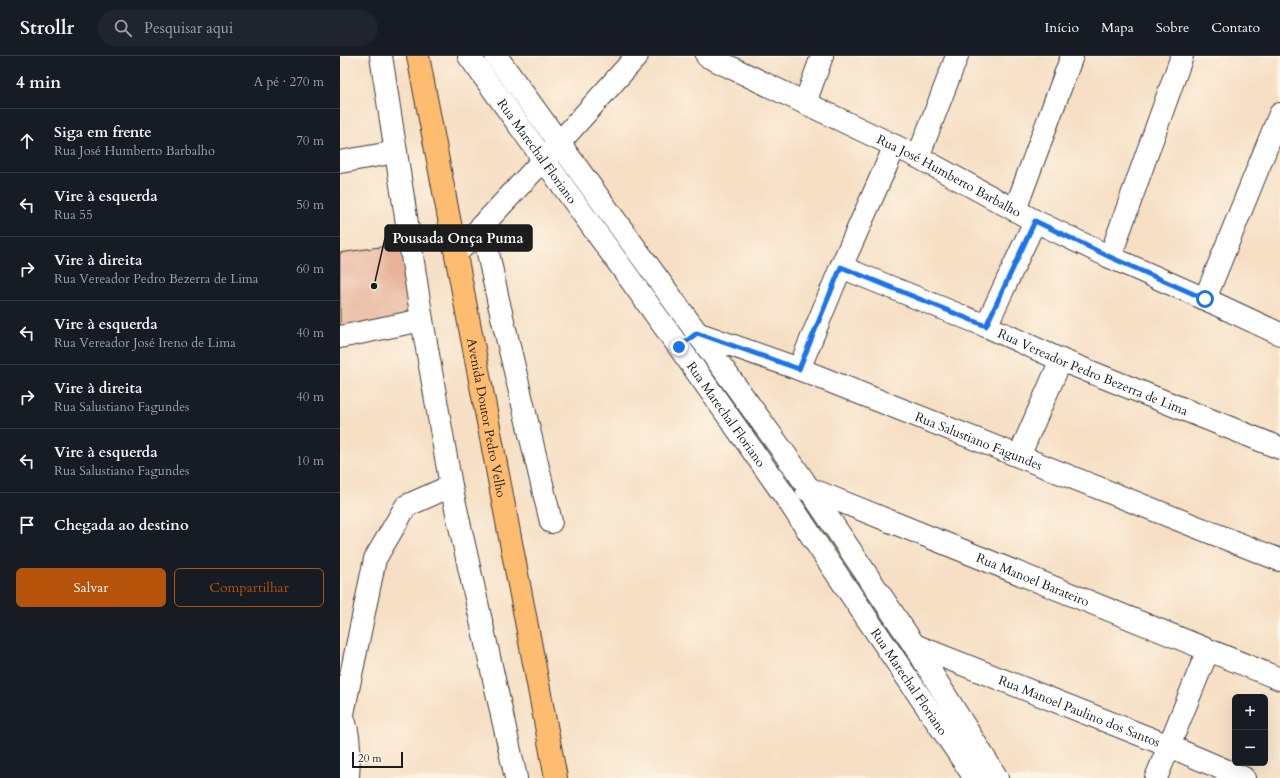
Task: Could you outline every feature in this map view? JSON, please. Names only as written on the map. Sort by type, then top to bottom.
[{"type":"main road","name":"Avenida Doutor Pedro Velho","points":[[418,56],[556,778]]},
{"type":"street","points":[[381,56],[422,320],[451,486],[516,778]]},
{"type":"street","name":"Rua Marechal Floriano","points":[[469,56],[789,502],[880,638],[969,776]]},
{"type":"street","name":"Rua Marechal Floriano","points":[[496,56],[793,464],[914,645],[998,778]]},
{"type":"street","points":[[456,254],[637,56]]},
{"type":"street","name":"Rua José Humberto Barbalho","points":[[707,56],[895,146],[1035,221],[1110,257],[1280,334]]},
{"type":"street","points":[[805,103],[822,56]]},
{"type":"street","points":[[918,158],[957,56]]},
{"type":"street","points":[[1015,210],[1072,56]]},
{"type":"street","points":[[1110,257],[1182,56]]},
{"type":"street","points":[[1205,299],[1280,114]]},
{"type":"street","points":[[799,369],[841,267],[895,146]]},
{"type":"street","points":[[340,162],[396,152]]},
{"type":"street","points":[[986,326],[1035,221]]},
{"type":"street","points":[[482,226],[551,522]]},
{"type":"street","name":"Rua Vereador Pedro Bezerra de Lima","points":[[841,267],[986,326],[1061,360],[1280,448]]},
{"type":"street","points":[[340,337],[422,320]]},
{"type":"street","points":[[679,347],[697,333]]},
{"type":"street","name":"Rua Salustiano Fagundes","points":[[697,333],[799,369],[1280,560]]},
{"type":"street","points":[[1019,456],[1061,360]]},
{"type":"street","points":[[348,778],[349,756],[347,729],[341,720],[375,559],[406,506],[451,486]]},
{"type":"street","points":[[789,502],[808,488]]},
{"type":"street","name":"Rua Manoel Barateiro","points":[[808,488],[1280,679]]},
{"type":"street","points":[[880,638],[900,624]]},
{"type":"street","name":"Rua Manoel Paulino dos Santos","points":[[914,645],[1169,746],[1244,778]]},
{"type":"street","points":[[1156,778],[1208,650]]},
{"type":"building","points":[[400,244],[413,319],[340,328],[340,253]]},
{"type":"place","name":"Pousada Onça Puma","points":[[374,286]]},
{"type":"route","points":[[679,347],[697,333],[799,369],[841,267],[986,326],[1035,221],[1110,257],[1205,299]]}]
